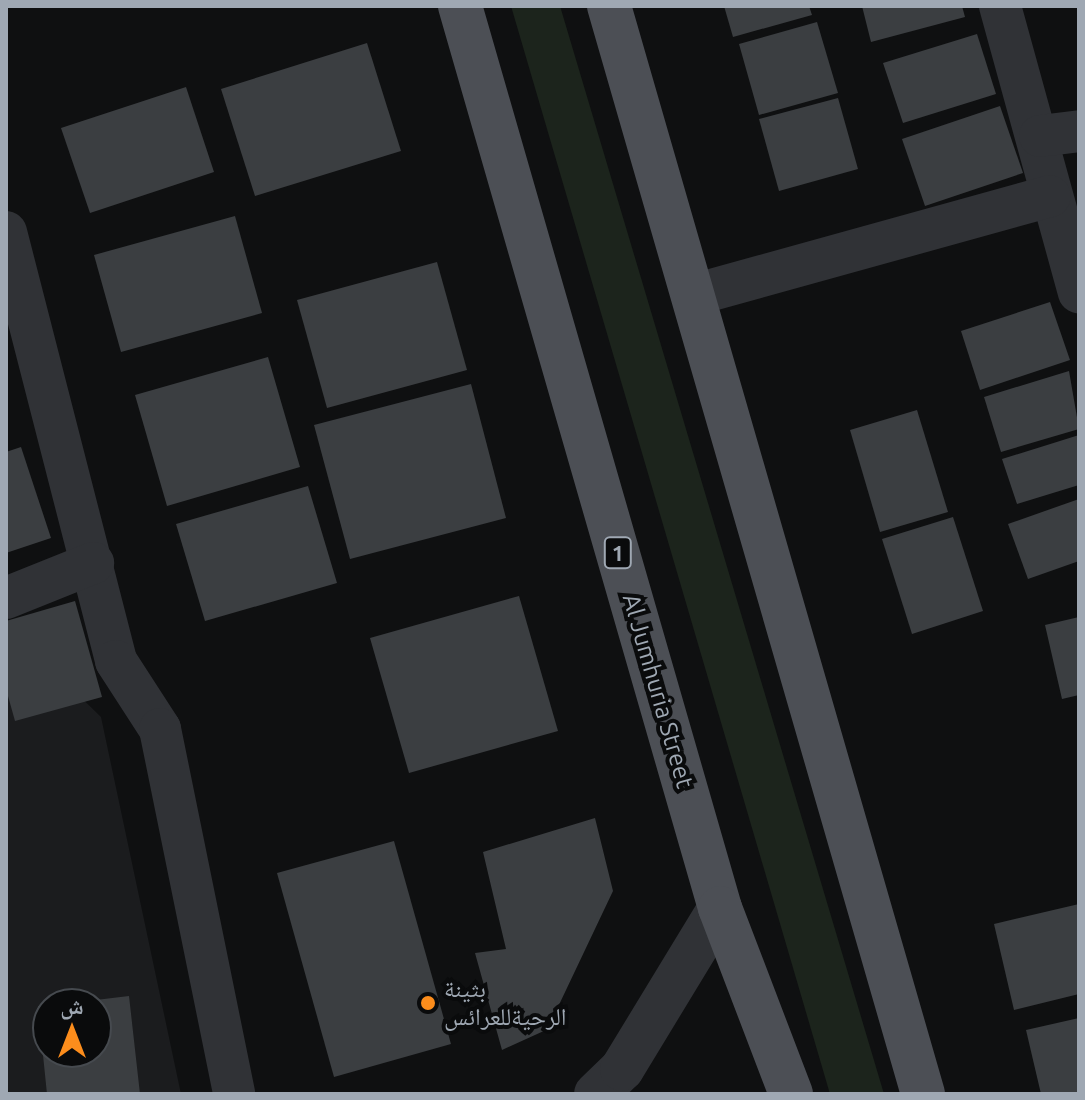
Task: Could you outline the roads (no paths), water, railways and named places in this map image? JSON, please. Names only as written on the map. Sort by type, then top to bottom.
[{"type":"main road","name":"Al Jumhuria Street","points":[[460,6],[720,908],[791,1094]]},
{"type":"main road","points":[[609,6],[697,294],[923,1094]]},
{"type":"street","points":[[1000,6],[1059,134],[1050,196],[1072,242],[1079,292]]},
{"type":"street","points":[[697,294],[1050,196]]},
{"type":"street","points":[[6,232],[16,310],[93,563],[116,661],[160,729],[234,1094]]},
{"type":"street","points":[[6,598],[93,563]]},
{"type":"street","points":[[610,1086],[720,908]]},
{"type":"place","name":"بثينة الرحيةللعرائس","points":[[428,1003]]}]
